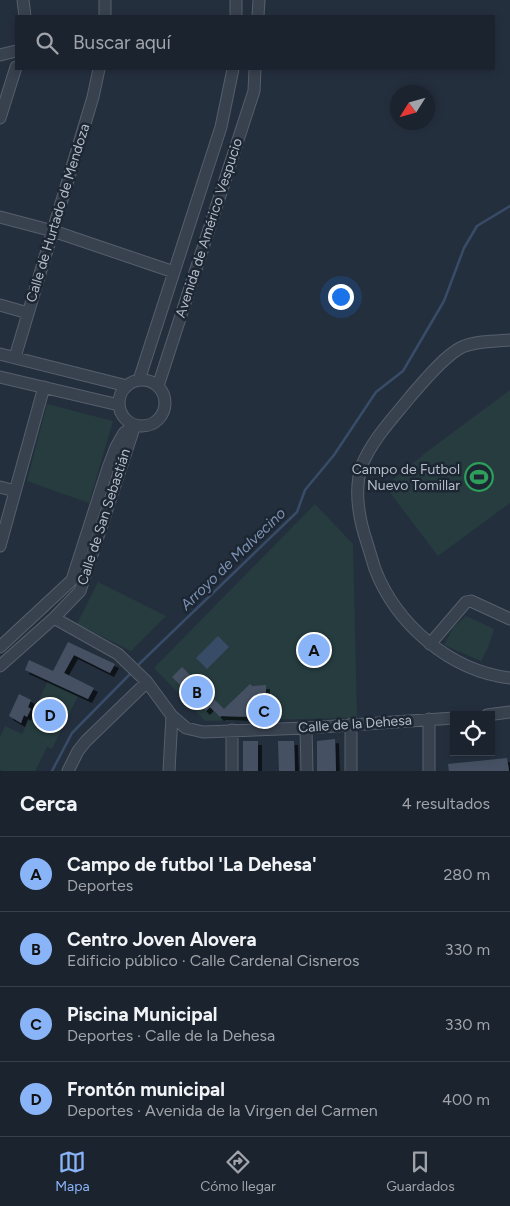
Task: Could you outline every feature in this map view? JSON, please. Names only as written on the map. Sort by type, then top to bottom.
[{"type":"street","points":[[23,0],[25,15]]},
{"type":"street","points":[[105,15],[106,0]]},
{"type":"street","points":[[236,0],[236,15]]},
{"type":"street","points":[[258,15],[259,0]]},
{"type":"street","points":[[0,55],[15,51]]},
{"type":"street","points":[[0,118],[15,70]]},
{"type":"street","name":"Calle de Hurtado de Mendoza","points":[[14,357],[93,97],[99,70]]},
{"type":"street","name":"Avenida de Américo Vespucio","points":[[139,380],[221,127],[233,70]]},
{"type":"street","name":"Avenida de Américo Vespucio","points":[[158,386],[254,91],[255,70]]},
{"type":"street","points":[[0,218],[53,231],[174,272]]},
{"type":"street","points":[[0,305],[28,313]]},
{"type":"street","points":[[510,340],[482,342],[462,347],[452,353],[425,380],[372,445],[362,466],[358,486],[358,504],[363,530],[375,570],[385,590],[401,614],[430,644],[449,657],[481,672],[510,678]]},
{"type":"street","points":[[0,354],[127,386]]},
{"type":"street","points":[[0,377],[119,405]]},
{"type":"street","points":[[0,648],[72,580],[113,454],[124,433],[134,428],[149,426],[155,423],[164,412],[165,398],[158,386],[153,382],[139,380],[127,386],[121,395],[119,405],[124,418],[134,428]]},
{"type":"street","points":[[0,546],[44,387]]},
{"type":"street","name":"Calle de San Sebastián","points":[[0,666],[54,618],[80,591],[134,428]]},
{"type":"street","points":[[0,487],[15,491]]},
{"type":"street","points":[[430,644],[466,602],[471,601],[510,619]]},
{"type":"street","points":[[54,618],[118,654],[144,679],[172,716],[169,771]]},
{"type":"street","points":[[68,771],[78,751],[86,741],[144,679]]},
{"type":"street","points":[[495,714],[510,712]]},
{"type":"street","name":"Calle de la Dehesa","points":[[172,716],[186,728],[203,732],[306,728],[450,718]]},
{"type":"street","points":[[429,719],[429,771]]},
{"type":"street","points":[[351,724],[351,771]]},
{"type":"street","points":[[306,728],[307,771]]},
{"type":"street","points":[[232,730],[232,771]]},
{"type":"green space","points":[[510,390],[510,503],[438,556],[385,486],[428,451]]},
{"type":"green space","points":[[47,404],[113,421],[89,503],[27,481]]},
{"type":"green space","points":[[315,504],[353,544],[357,718],[205,721],[154,668]]},
{"type":"green space","points":[[98,582],[166,616],[131,651],[77,624]]},
{"type":"green space","points":[[466,616],[494,629],[488,648],[481,661],[444,645],[453,628]]},
{"type":"green space","points":[[48,681],[78,696],[52,749],[47,747],[35,771],[0,770],[0,737],[5,726],[22,734]]},
{"type":"water","points":[[218,636],[229,647],[207,669],[196,658]]},
{"type":"building","points":[[68,642],[115,664],[110,673],[74,655],[64,673],[94,688],[88,699],[25,670],[29,660],[53,671]]},
{"type":"building","points":[[182,667],[224,709],[250,684],[252,686],[266,685],[266,705],[257,705],[257,714],[251,715],[251,717],[220,717],[210,707],[206,711],[172,677]]},
{"type":"building","points":[[19,694],[31,700],[28,707],[31,709],[27,717],[24,715],[21,723],[9,716]]},
{"type":"building","points":[[335,739],[336,771],[317,771],[317,741]]},
{"type":"building","points":[[243,741],[258,741],[258,771],[243,771]]},
{"type":"building","points":[[278,741],[294,741],[295,771],[279,771]]},
{"type":"building","points":[[507,758],[509,771],[449,771],[448,764]]},
{"type":"waterway","name":"Arroyo de Malvecino","points":[[137,666],[297,512],[305,490],[334,455],[376,392],[403,371],[444,301],[464,248],[477,226],[510,206]]},
{"type":"waterway","name":"Arroyo de Malvecino","points":[[52,771],[72,733],[132,672]]},
{"type":"place","name":"Campo de Futbol Nuevo Tomillar","points":[[479,477]]},
{"type":"place","name":"Campo de futbol 'La Dehesa'","points":[[314,650]]},
{"type":"place","name":"Centro Joven Alovera","points":[[197,692]]},
{"type":"place","name":"Piscina Municipal","points":[[264,711]]},
{"type":"place","name":"Frontón municipal","points":[[50,715]]}]
